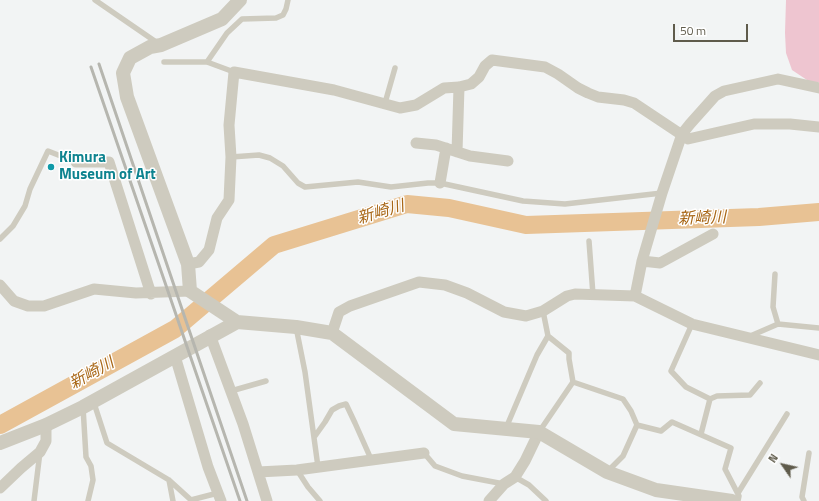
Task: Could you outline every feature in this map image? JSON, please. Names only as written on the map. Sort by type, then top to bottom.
[{"type":"street","points":[[193,293],[188,264],[127,97],[123,73],[130,58],[150,47],[161,45],[222,19],[240,0]]},
{"type":"street","points":[[188,264],[199,262],[209,250],[217,218],[229,200],[231,157],[229,125],[234,72],[282,82],[334,90],[400,108],[416,105],[444,88],[459,87],[471,84],[479,77],[485,66],[492,60],[545,67],[588,93],[598,97],[624,100],[634,103],[688,139],[754,124],[790,124],[819,127]]},
{"type":"street","points":[[635,296],[642,261],[660,197],[682,134],[715,96],[724,91],[778,79],[819,88]]},
{"type":"street","points":[[440,183],[451,150],[459,87]]},
{"type":"street","points":[[416,143],[436,145],[470,156],[508,161]]},
{"type":"street","points":[[76,162],[110,162],[151,294]]},
{"type":"street","points":[[642,261],[660,262],[713,234]]},
{"type":"street","points":[[332,333],[339,312],[350,306],[419,282],[445,285],[467,293],[504,312],[526,316],[543,311],[567,296],[575,294],[635,296],[692,324],[819,355]]},
{"type":"street","points":[[0,285],[14,301],[28,306],[44,306],[94,289],[151,294],[193,293],[236,322],[296,327],[332,333],[454,424],[539,432],[607,472],[656,490],[735,497]]},
{"type":"street","points":[[0,443],[46,426],[236,322]]},
{"type":"street","points":[[210,336],[231,391],[267,501]]},
{"type":"street","points":[[175,356],[208,467],[219,497]]},
{"type":"street","points":[[0,488],[40,452],[46,441],[46,426]]},
{"type":"street","points":[[489,501],[504,484],[514,477],[525,461],[539,432]]},
{"type":"street","points":[[258,472],[297,470],[424,453]]},
{"type":"lane","points":[[95,0],[161,45]]},
{"type":"lane","points":[[207,62],[227,33],[242,19],[276,18],[283,15],[288,0]]},
{"type":"lane","points":[[164,62],[207,62],[234,72]]},
{"type":"lane","points":[[385,103],[395,68]]},
{"type":"lane","points":[[0,239],[13,226],[25,206],[30,189],[48,151],[76,162]]},
{"type":"lane","points":[[231,157],[259,155],[270,158],[282,166],[298,183],[305,187],[358,182],[391,187],[440,183],[523,201],[566,204],[660,197]]},
{"type":"lane","points":[[589,241],[593,295]]},
{"type":"lane","points":[[775,274],[773,307],[778,324]]},
{"type":"lane","points":[[539,432],[573,382],[569,353],[548,336],[543,311]]},
{"type":"lane","points":[[692,324],[671,371],[686,387],[710,399],[717,396],[750,395],[760,383]]},
{"type":"lane","points":[[748,337],[778,324],[819,328]]},
{"type":"lane","points":[[296,327],[305,372],[318,466]]},
{"type":"lane","points":[[506,430],[537,355],[548,336]]},
{"type":"lane","points":[[231,391],[266,381]]},
{"type":"lane","points":[[573,382],[623,399],[631,411],[637,425],[623,456],[607,472]]},
{"type":"lane","points":[[701,434],[710,399]]},
{"type":"lane","points":[[88,404],[107,443],[169,480],[191,500],[219,497]]},
{"type":"lane","points":[[88,404],[86,457],[91,466],[93,480],[88,501]]},
{"type":"lane","points":[[314,436],[332,410],[346,404],[356,423],[371,460]]},
{"type":"lane","points":[[735,497],[787,414]]},
{"type":"lane","points":[[637,425],[661,431],[672,422],[731,448],[725,468],[735,497]]},
{"type":"lane","points":[[34,501],[40,452]]},
{"type":"lane","points":[[424,453],[436,466],[462,476],[504,484]]},
{"type":"lane","points":[[804,501],[802,497],[810,453]]},
{"type":"lane","points":[[297,470],[308,487],[320,501]]},
{"type":"lane","points":[[514,477],[529,485],[546,501]]},
{"type":"lane","points":[[169,480],[173,501]]},
{"type":"lane","points":[[735,497],[739,496],[738,501]]},
{"type":"shaded area","points":[[786,0],[819,0],[819,82],[810,82],[792,70],[786,53]]},
{"type":"waterway","name":"新崎川","points":[[0,425],[175,329],[274,245],[407,204],[449,208],[526,225],[759,217],[819,212]]},
{"type":"railway","points":[[99,64],[247,501]]},
{"type":"railway","points":[[91,67],[240,501]]},
{"type":"place","name":"Kimura Museum of Art","points":[[51,167]]}]
